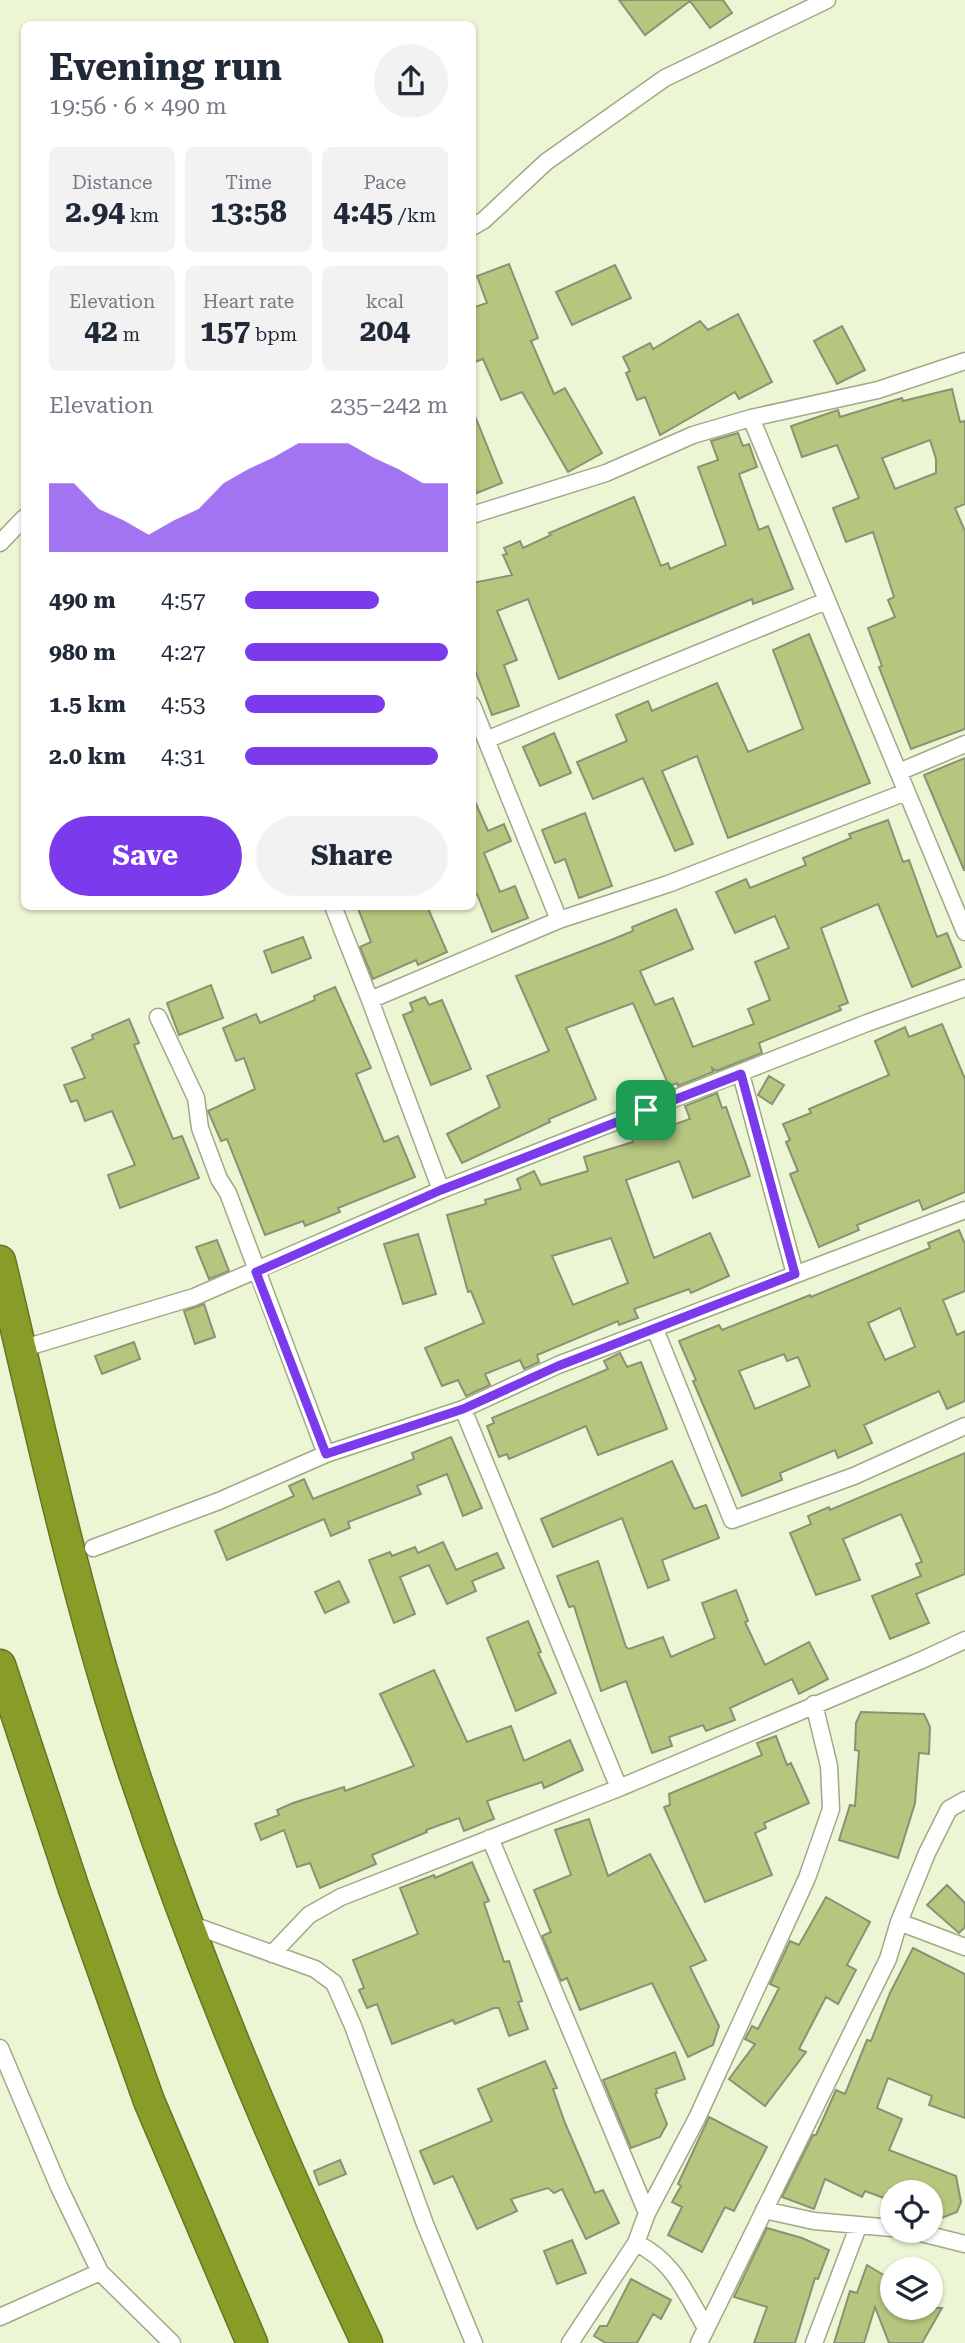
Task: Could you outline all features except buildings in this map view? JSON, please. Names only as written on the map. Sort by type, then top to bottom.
[{"type":"highway","points":[[0,1261],[69,1556],[134,1772],[187,1923],[305,2211],[367,2343]]},
{"type":"highway","points":[[0,1665],[74,1889],[149,2101],[252,2343]]},
{"type":"street","points":[[476,225],[546,162],[665,78],[826,0]]},
{"type":"street","points":[[476,514],[606,473],[693,435],[751,418],[878,390],[964,364]]},
{"type":"street","points":[[751,418],[965,932]]},
{"type":"street","points":[[0,543],[21,521]]},
{"type":"street","points":[[486,740],[826,601]]},
{"type":"street","points":[[476,715],[559,920]]},
{"type":"street","points":[[898,772],[965,744]]},
{"type":"street","points":[[370,1000],[559,920],[668,884],[906,792]]},
{"type":"street","points":[[335,910],[441,1190]]},
{"type":"street","points":[[21,1349],[194,1297],[441,1190],[965,988]]},
{"type":"street","points":[[158,1017],[196,1098],[200,1128],[219,1179],[228,1193],[326,1454]]},
{"type":"street","points":[[741,1074],[795,1274]]},
{"type":"street","points":[[93,1548],[219,1501],[326,1454],[463,1409],[558,1366],[965,1210]]},
{"type":"street","points":[[655,1329],[732,1520],[854,1476],[965,1426]]},
{"type":"street","points":[[463,1409],[618,1788]]},
{"type":"street","points":[[272,1954],[309,1915],[341,1897],[618,1788],[965,1640]]},
{"type":"street","points":[[570,2343],[636,2243],[647,2213],[696,2118],[801,1891],[831,1809],[829,1766],[814,1704]]},
{"type":"street","points":[[702,2336],[888,1959],[898,1922],[927,1853],[950,1809],[965,1800]]},
{"type":"street","points":[[490,1838],[647,2213]]},
{"type":"street","points":[[898,1922],[965,1947]]},
{"type":"street","points":[[187,1923],[315,1969],[334,1983],[353,2026],[425,2224],[474,2343]]},
{"type":"street","points":[[0,2048],[58,2187],[100,2272],[172,2343]]},
{"type":"street","points":[[764,2210],[858,2227],[880,2228]]},
{"type":"street","points":[[814,2343],[858,2227]]},
{"type":"street","points":[[943,2238],[965,2244]]},
{"type":"street","points":[[636,2243],[655,2252],[669,2266],[702,2336]]},
{"type":"street","points":[[0,2317],[100,2272]]},
{"type":"route","points":[[741,1074],[795,1274],[558,1366],[463,1409],[326,1454],[256,1272],[441,1190],[646,1110],[741,1074]]}]
